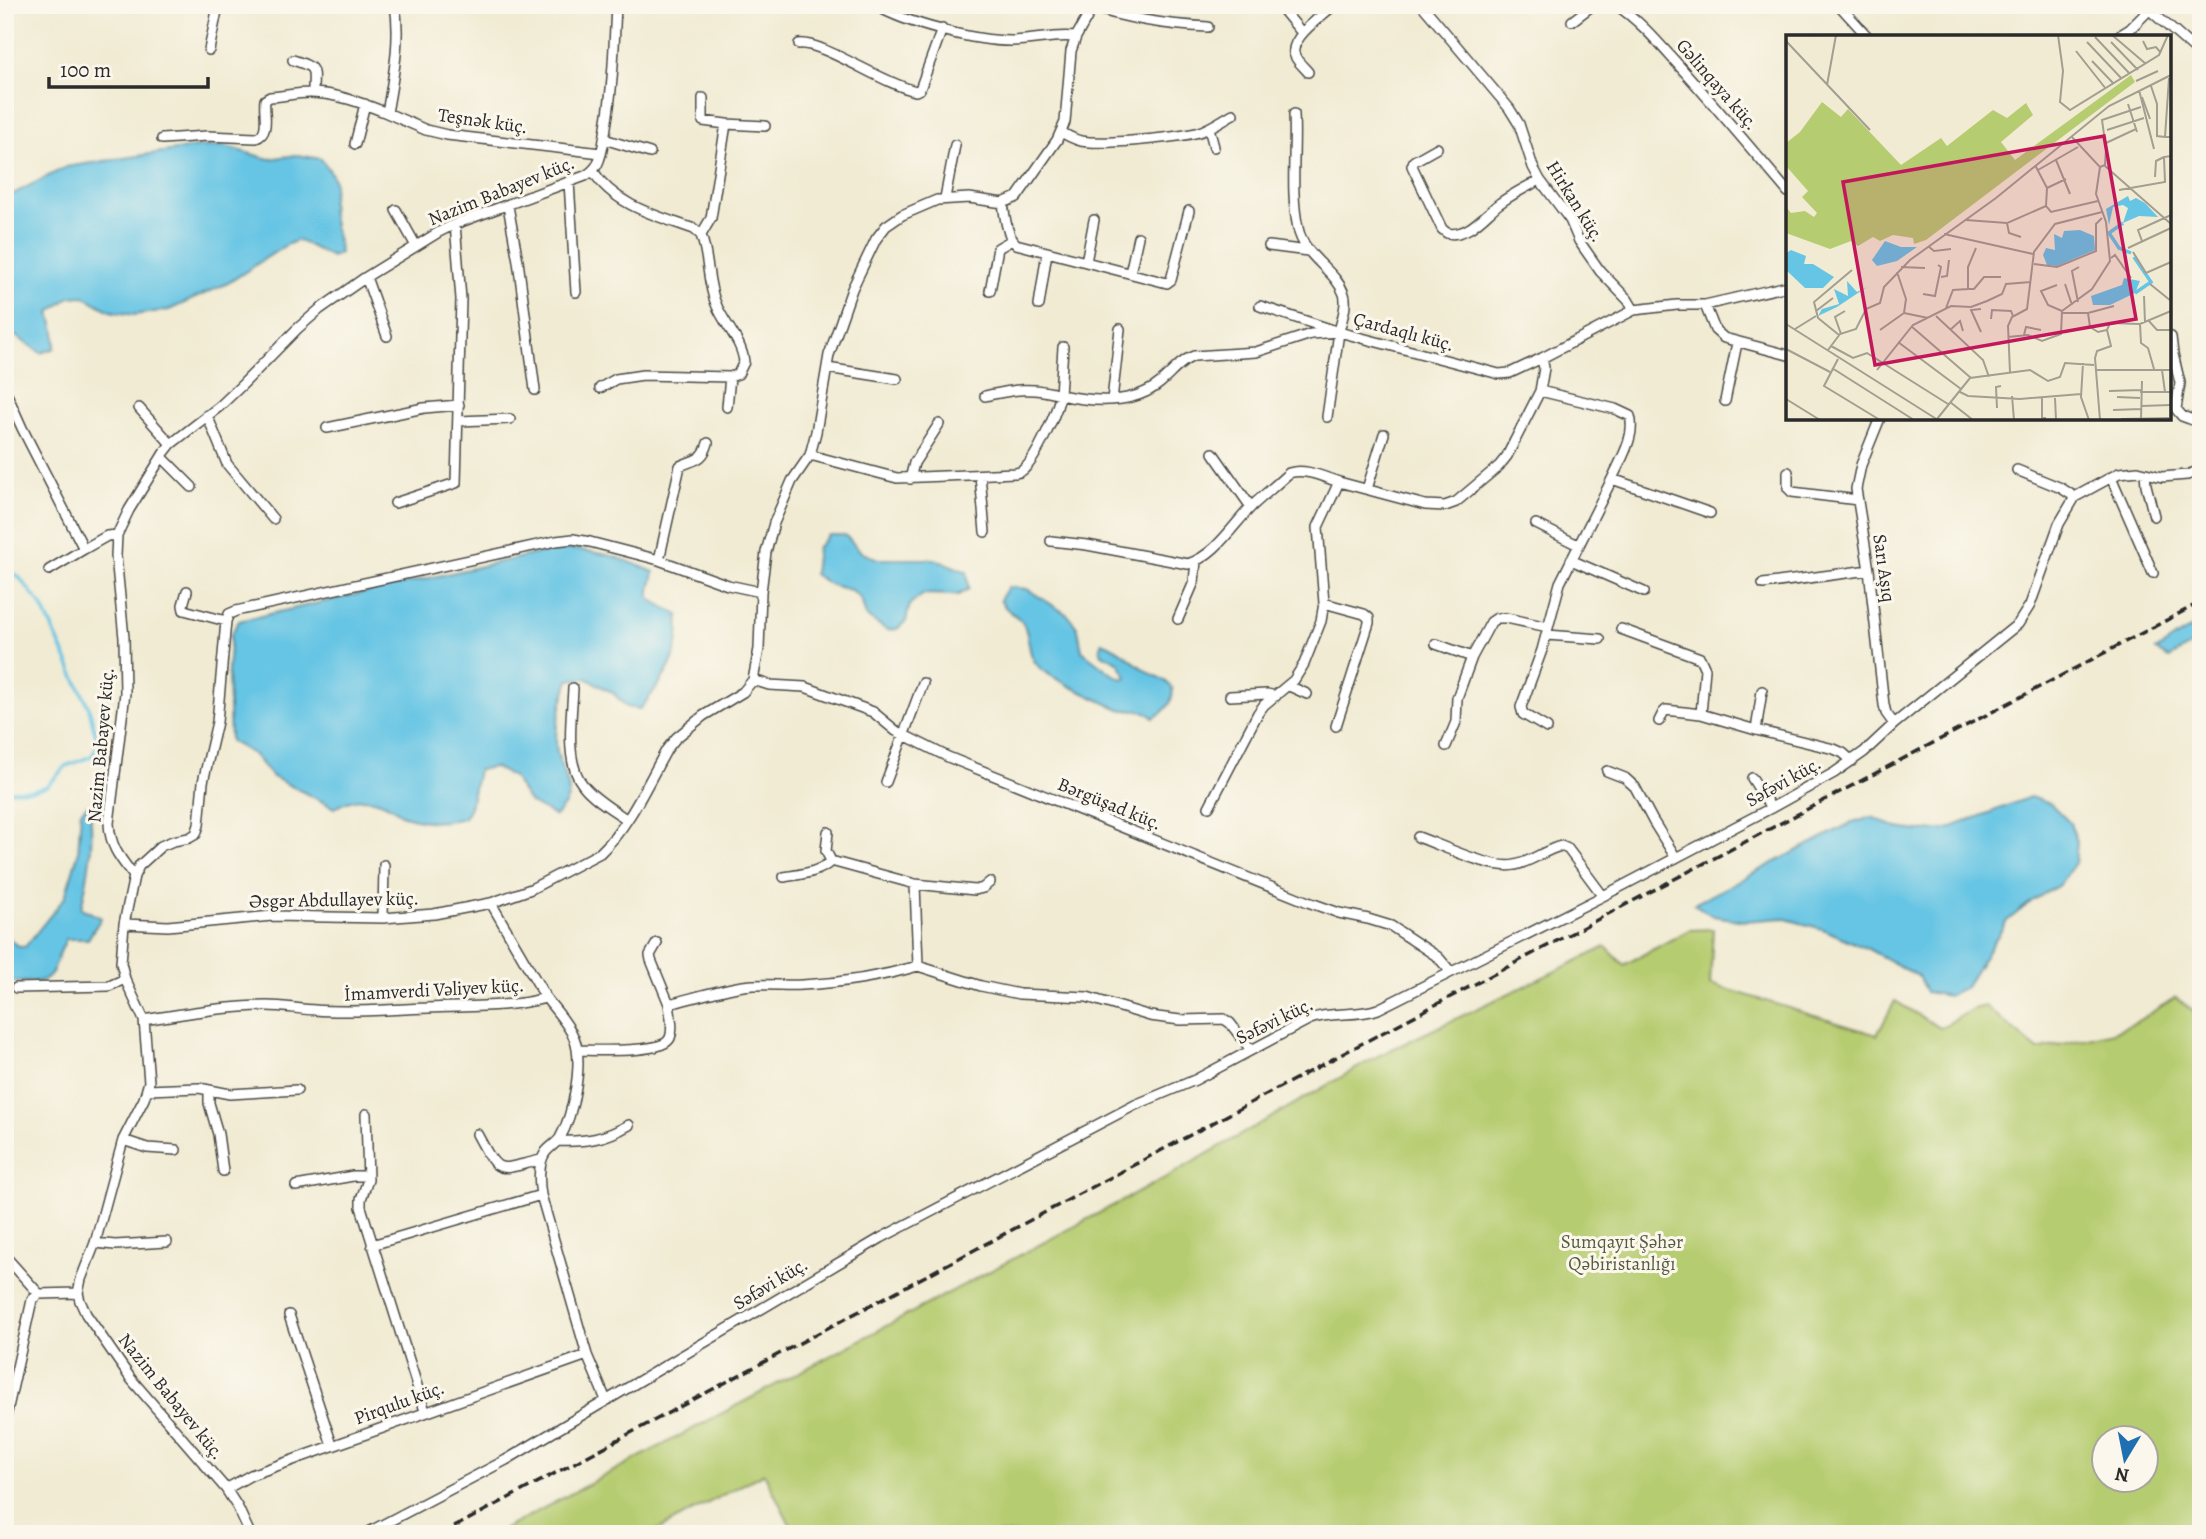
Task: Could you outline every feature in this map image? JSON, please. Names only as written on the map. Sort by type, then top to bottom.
[{"type":"street","points":[[209,50],[217,5]]},
{"type":"street","points":[[387,113],[395,59],[395,5]]},
{"type":"street","name":"Nazim Babayev küç.","points":[[134,876],[110,839],[109,823],[125,693],[117,535],[129,510],[172,444],[243,384],[304,323],[366,277],[455,224],[508,206],[593,171],[598,164],[604,139],[611,88],[616,5]]},
{"type":"street","points":[[875,5],[907,19],[942,29],[1000,40],[1060,35],[1076,37]]},
{"type":"street","points":[[1279,5],[1302,33]]},
{"type":"street","points":[[1308,72],[1295,57],[1294,51],[1302,33],[1334,5]]},
{"type":"street","name":"Hirkan küç.","points":[[1422,5],[1509,108],[1519,124],[1540,180],[1570,220],[1579,241],[1600,271],[1634,310]]},
{"type":"street","points":[[1572,22],[1593,5]]},
{"type":"street","name":"Gəlinqaya küç.","points":[[1616,5],[1645,29],[1786,190]]},
{"type":"street","points":[[1839,5],[1866,35]]},
{"type":"street","points":[[752,680],[759,649],[761,592],[766,552],[774,523],[792,481],[810,455],[829,355],[852,289],[876,239],[886,226],[902,215],[945,198],[970,198],[1003,203],[1017,197],[1024,190],[1065,122],[1071,51],[1094,6],[1122,17],[1208,27]]},
{"type":"street","points":[[2120,35],[2130,29],[2149,7],[2201,55]]},
{"type":"street","points":[[799,44],[814,45],[886,80],[916,91],[920,89],[942,29]]},
{"type":"street","points":[[293,60],[310,65],[313,69],[313,93]]},
{"type":"street","name":"Teşnək küç.","points":[[162,139],[198,136],[257,138],[265,132],[265,100],[270,97],[313,93],[365,104],[419,127],[447,135],[601,153]]},
{"type":"street","points":[[703,98],[703,121],[765,126]]},
{"type":"street","points":[[355,144],[365,104]]},
{"type":"street","points":[[1061,132],[1080,141],[1117,141],[1189,134],[1209,128],[1233,114]]},
{"type":"street","points":[[1294,114],[1294,201],[1298,230],[1308,251],[1327,270],[1344,294],[1345,301],[1327,417]]},
{"type":"street","points":[[701,235],[711,218],[726,124]]},
{"type":"street","points":[[1209,128],[1214,147]]},
{"type":"street","points":[[604,139],[650,153]]},
{"type":"street","points":[[945,198],[955,145]]},
{"type":"street","points":[[1437,148],[1413,162],[1412,166],[1442,229],[1453,235],[1466,230],[1499,204],[1540,180]]},
{"type":"street","points":[[593,171],[607,189],[631,205],[694,229],[701,235],[716,305],[743,355],[742,369],[730,377],[634,376],[616,379],[600,387]]},
{"type":"street","points":[[569,182],[576,292]]},
{"type":"street","points":[[1003,203],[1012,240],[1016,244],[1167,282],[1171,280],[1189,211]]},
{"type":"street","points":[[508,206],[535,390]]},
{"type":"street","points":[[396,210],[416,246]]},
{"type":"street","points":[[1086,262],[1094,220]]},
{"type":"street","points":[[395,503],[456,483],[461,299],[455,224]]},
{"type":"street","points":[[1130,273],[1138,237]]},
{"type":"street","points":[[990,292],[998,248],[1012,240]]},
{"type":"street","points":[[1269,246],[1308,251]]},
{"type":"street","points":[[1039,304],[1047,252]]},
{"type":"street","points":[[366,277],[387,337]]},
{"type":"street","name":"Çardaqlı küç.","points":[[985,397],[1017,389],[1035,389],[1086,399],[1132,398],[1148,392],[1186,359],[1194,356],[1256,352],[1311,334],[1339,332],[1499,374],[1510,373],[1634,310],[1705,305],[1786,286]]},
{"type":"street","points":[[1705,305],[1715,330],[1724,338],[1786,355]]},
{"type":"street","points":[[1260,306],[1339,332]]},
{"type":"street","points":[[1112,400],[1120,329]]},
{"type":"street","points":[[2171,337],[2180,383],[2176,408],[2182,416],[2201,423]]},
{"type":"street","points":[[1725,401],[1737,343]]},
{"type":"street","points":[[810,455],[888,476],[910,479],[1000,475],[1023,471],[1053,417],[1060,395],[1063,347]]},
{"type":"street","points":[[1051,541],[1188,564],[1211,551],[1251,507],[1296,471],[1425,505],[1445,506],[1456,502],[1499,466],[1540,391],[1544,368],[1542,358]]},
{"type":"street","points":[[827,368],[897,379]]},
{"type":"street","points":[[727,407],[730,377]]},
{"type":"street","points":[[5,390],[27,439],[84,549]]},
{"type":"street","points":[[1540,391],[1615,409],[1630,416],[1632,423],[1612,479],[1560,583],[1521,707],[1523,714],[1547,728]]},
{"type":"street","points":[[327,428],[424,408],[458,405]]},
{"type":"street","points":[[139,408],[172,444]]},
{"type":"street","points":[[207,415],[226,464],[273,519]]},
{"type":"street","points":[[458,421],[510,419]]},
{"type":"street","name":"Sarı Aşıq","points":[[1879,420],[1861,465],[1856,489],[1869,570],[1884,705],[1894,724]]},
{"type":"street","points":[[910,479],[914,463],[939,424]]},
{"type":"street","points":[[1367,489],[1384,434]]},
{"type":"street","points":[[659,560],[680,466],[702,456],[708,443]]},
{"type":"street","points":[[1213,453],[1251,507]]},
{"type":"street","points":[[162,457],[192,487]]},
{"type":"street","points":[[2017,470],[2061,488],[2075,497],[2111,477],[2129,471],[2162,477],[2187,475],[2201,470]]},
{"type":"street","points":[[1788,472],[1788,488],[1792,492],[1858,500]]},
{"type":"street","points":[[2145,473],[2154,516]]},
{"type":"street","points":[[980,475],[985,532]]},
{"type":"street","points":[[2111,477],[2153,573]]},
{"type":"street","points":[[1612,479],[1710,513]]},
{"type":"street","points":[[1209,807],[1258,713],[1289,686],[1304,664],[1321,621],[1324,603],[1318,527],[1339,482]]},
{"type":"street","name":"Səfəvi küç.","points":[[365,1534],[506,1460],[881,1238],[1135,1105],[1195,1080],[1321,1015],[1378,1009],[1603,897],[1771,808],[1853,761],[1894,724],[2018,624],[2030,606],[2059,524],[2075,497]]},
{"type":"street","points":[[1536,524],[1578,545]]},
{"type":"street","points":[[49,570],[107,536],[117,535]]},
{"type":"street","points":[[5,1421],[32,1300],[39,1294],[78,1293],[95,1243],[123,1140],[147,1090],[150,1074],[144,1020],[125,979],[121,963],[124,924],[134,876],[139,866],[162,845],[196,834],[203,782],[217,722],[226,621],[229,614],[573,539],[659,560],[728,585],[761,592]]},
{"type":"street","points":[[1571,560],[1644,592]]},
{"type":"street","points":[[1178,619],[1197,573],[1196,561]]},
{"type":"street","points":[[1763,584],[1869,570]]},
{"type":"street","points":[[187,591],[184,610],[226,621]]},
{"type":"street","points":[[1324,603],[1364,614],[1369,623],[1336,726]]},
{"type":"street","points":[[1447,746],[1456,722],[1457,698],[1472,657],[1491,622],[1497,618],[1506,618],[1547,631],[1600,639]]},
{"type":"street","points":[[1621,629],[1700,658],[1705,669],[1701,714]]},
{"type":"street","points":[[1436,644],[1472,657]]},
{"type":"street","name":"Bərgüşad küç.","points":[[752,680],[769,685],[805,687],[873,712],[904,736],[948,757],[1308,902],[1391,926],[1438,957],[1450,971]]},
{"type":"street","name":"Əsgər Abdullayev küç.","points":[[124,924],[168,926],[272,916],[383,918],[434,914],[491,903],[531,888],[600,853],[618,833],[676,738],[703,716],[743,692],[752,680]]},
{"type":"street","points":[[887,782],[923,683]]},
{"type":"street","points":[[1289,686],[1307,694]]},
{"type":"street","points":[[573,688],[573,765],[586,788],[626,819]]},
{"type":"street","points":[[1756,730],[1762,691]]},
{"type":"street","points":[[1230,696],[1276,696]]},
{"type":"street","points":[[1659,721],[1666,710],[1701,714],[1834,748],[1853,761]]},
{"type":"street","points":[[1607,771],[1625,778],[1635,787],[1676,858]]},
{"type":"street","points":[[1752,778],[1771,808]]},
{"type":"street","points":[[828,832],[826,851],[831,861],[915,884],[975,890],[990,882]]},
{"type":"street","points":[[1418,837],[1490,863],[1506,866],[1517,865],[1561,846],[1567,849],[1603,897]]},
{"type":"street","points":[[784,877],[825,867],[831,861]]},
{"type":"street","points":[[383,918],[384,865]]},
{"type":"street","points":[[915,884],[918,966]]},
{"type":"street","points":[[491,903],[546,998]]},
{"type":"street","points":[[606,1400],[587,1355],[541,1195],[541,1160],[546,1151],[558,1141],[566,1125],[572,1105],[578,1050],[646,1049],[668,1041],[671,1035],[669,1004],[650,955],[657,943]]},
{"type":"street","points":[[669,1004],[743,986],[841,983],[884,976],[918,966],[1019,995],[1087,997],[1150,1016],[1180,1020],[1224,1019],[1251,1050]]},
{"type":"street","points":[[16,988],[109,986],[125,979]]},
{"type":"street","name":"İmamverdi Vəliyev küç.","points":[[144,1020],[213,1009],[255,1006],[314,1010],[383,1010],[481,1006],[546,998],[569,1027],[578,1050]]},
{"type":"street","points":[[147,1090],[191,1088],[230,1094],[297,1090]]},
{"type":"street","points":[[208,1091],[223,1171]]},
{"type":"street","points":[[366,1114],[368,1176],[361,1208],[425,1411]]},
{"type":"street","points":[[558,1141],[597,1140],[629,1125]]},
{"type":"street","points":[[477,1134],[498,1167],[505,1168],[541,1160]]},
{"type":"street","points":[[123,1140],[147,1148],[176,1150]]},
{"type":"street","points":[[296,1186],[368,1176]]},
{"type":"street","points":[[372,1245],[541,1195]]},
{"type":"street","points":[[95,1243],[115,1245],[167,1242]]},
{"type":"street","points":[[5,1256],[39,1294]]},
{"type":"street","name":"Nazim Babayev küç.","points":[[78,1293],[86,1314],[131,1379],[226,1489],[250,1534]]},
{"type":"street","points":[[289,1315],[332,1445]]},
{"type":"street","name":"Pirqulu küç.","points":[[226,1489],[251,1475],[587,1355]]},
{"type":"green space","name":"Sumqayıt Şəhər Qəbiristanlığı","points":[[1713,929],[1710,984],[1877,1035],[1895,1001],[1940,1028],[1973,1009],[1985,1006],[2038,1050],[2113,1032],[2133,1024],[2176,997],[2201,1018],[2201,1534],[795,1534],[764,1473],[650,1534],[495,1534],[1165,1178],[1380,1055],[1606,947],[1624,965],[1689,930]]},
{"type":"water","points":[[223,146],[269,159],[297,155],[321,159],[333,176],[331,206],[340,253],[332,257],[298,240],[228,283],[169,310],[134,315],[110,311],[83,296],[70,297],[50,312],[55,331],[55,348],[41,353],[5,329],[5,198],[66,167],[196,147]]},
{"type":"water","points":[[829,535],[845,535],[862,553],[878,559],[935,559],[967,572],[969,589],[958,595],[924,594],[910,604],[906,621],[897,629],[887,630],[866,616],[861,599],[851,590],[831,585],[814,574],[817,548]]},
{"type":"water","points":[[570,549],[613,556],[654,572],[650,599],[678,615],[679,630],[675,655],[670,666],[640,709],[627,707],[613,693],[586,678],[569,680],[559,716],[556,744],[569,792],[563,807],[555,816],[529,802],[513,777],[494,767],[478,770],[470,807],[464,818],[420,820],[405,816],[384,803],[370,799],[349,801],[335,808],[271,776],[254,755],[230,741],[228,671],[231,634],[239,621],[544,552]]},
{"type":"water","points":[[1008,587],[1027,589],[1068,615],[1078,629],[1082,651],[1112,674],[1123,679],[1127,677],[1118,662],[1102,654],[1102,642],[1167,682],[1173,689],[1168,707],[1153,718],[1146,712],[1120,709],[1044,671],[1032,656],[1022,622],[1005,608],[1000,600]]},
{"type":"water","points":[[2201,624],[2201,640],[2169,658],[2156,651],[2184,632]]},
{"type":"water","points":[[2030,797],[2051,804],[2070,823],[2077,842],[2075,863],[2059,885],[2032,901],[2007,921],[1966,986],[1948,996],[1926,992],[1918,976],[1823,929],[1782,918],[1745,921],[1713,916],[1694,904],[1849,824],[1872,817],[1897,828],[1944,830]]},
{"type":"water","points":[[89,804],[90,856],[81,908],[101,918],[88,939],[66,939],[49,977],[35,982],[5,982],[5,934],[16,945],[25,947],[65,897],[78,854],[81,811]]},
{"type":"waterway","points":[[5,568],[19,577],[42,606],[89,708],[98,744],[92,756],[66,766],[47,786],[33,790],[5,791]]},
{"type":"railway","points":[[441,1534],[1361,1044],[2201,602]]}]
